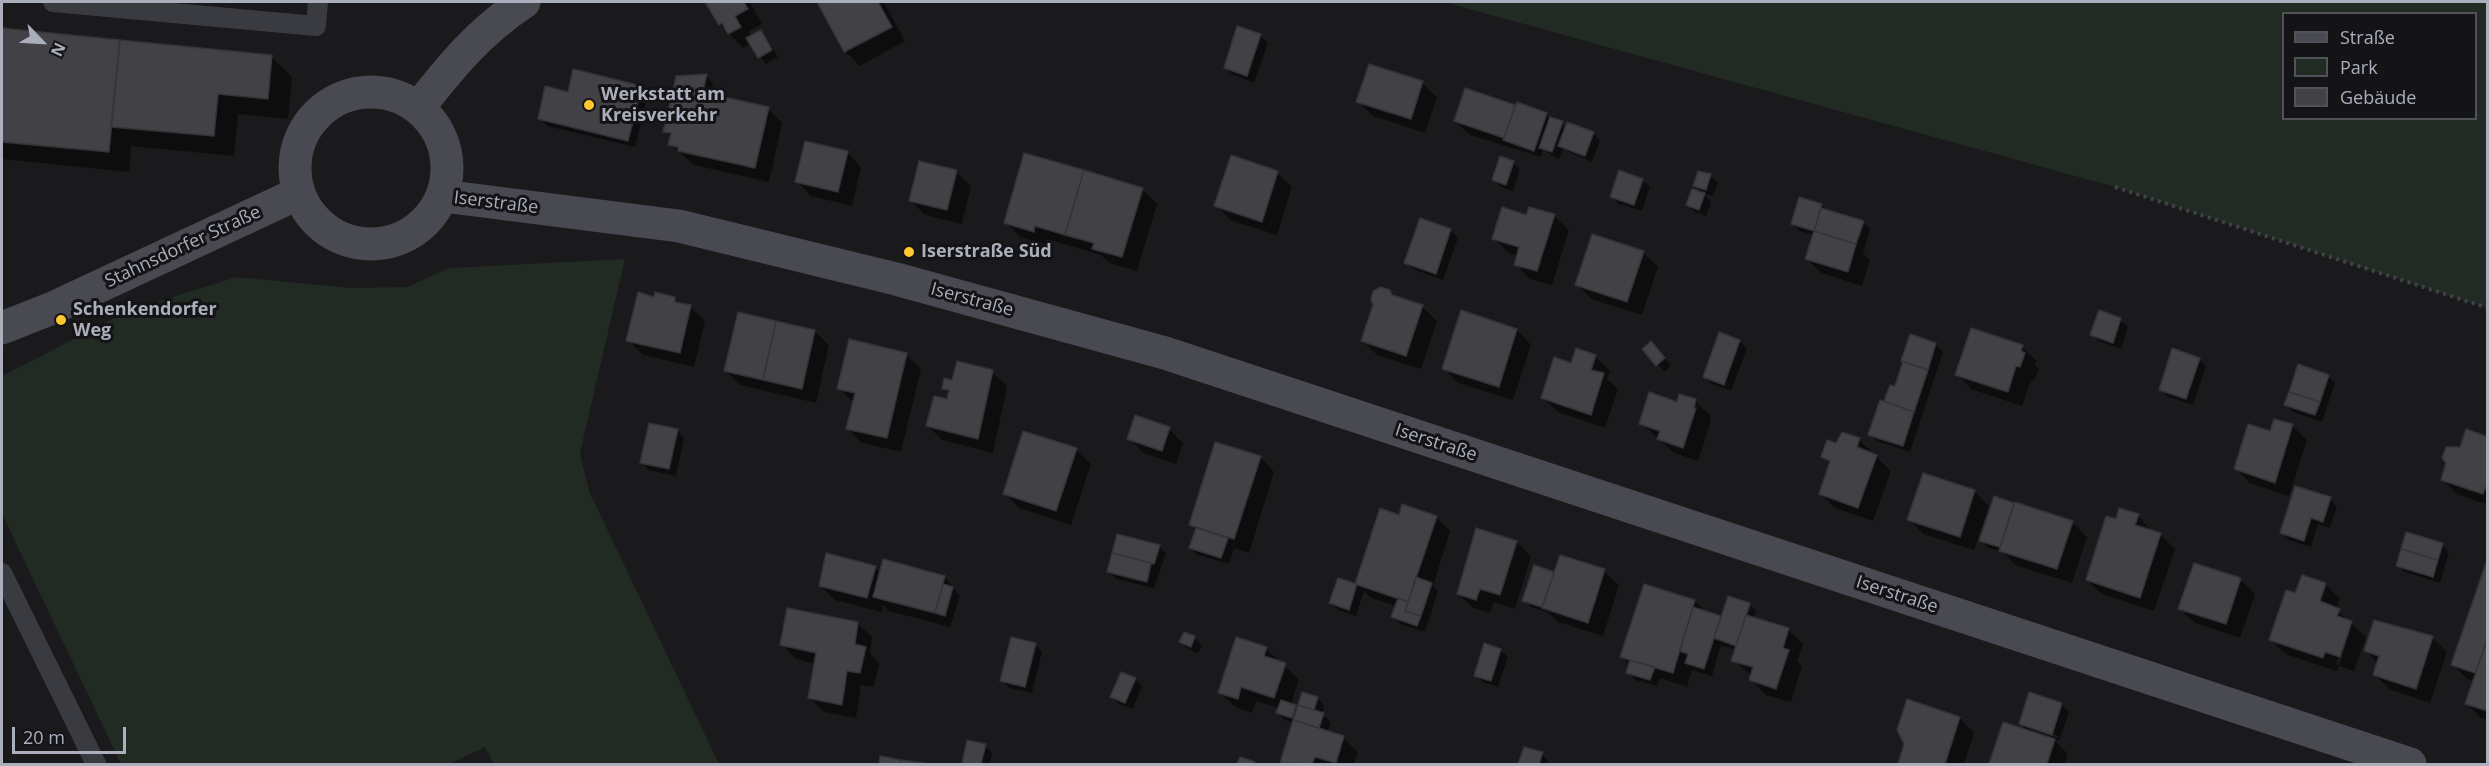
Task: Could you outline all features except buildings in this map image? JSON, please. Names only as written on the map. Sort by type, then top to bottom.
[{"type":"street","points":[[419,107],[462,52],[503,16],[524,2]]},
{"type":"street","points":[[357,92],[379,92],[400,96],[419,107],[435,125],[445,147],[448,172],[443,196],[432,216],[414,232],[393,242],[370,245],[346,241],[326,230],[309,214],[299,193],[294,172],[297,150],[305,129],[318,112],[336,100],[357,92]]},
{"type":"street","name":"Stahnsdorfer Straße","points":[[2,328],[55,307],[299,193]]},
{"type":"street","name":"Iserstraße","points":[[443,196],[679,226],[896,279],[1165,353],[2410,765]]},
{"type":"lane","points":[[53,2],[315,26],[318,2]]},
{"type":"lane","points":[[2,573],[96,765]]},
{"type":"path","points":[[2115,187],[2487,308]]},
{"type":"green space","points":[[1444,2],[2487,2],[2487,308],[2115,187]]},
{"type":"green space","points":[[625,259],[580,453],[589,491],[719,764],[494,764],[485,747],[450,764],[121,764],[2,514],[2,376],[126,312],[236,277],[352,288],[407,287],[449,268]]},
{"type":"place","name":"Werkstatt am Kreisverkehr","points":[[589,105]]},
{"type":"place","name":"Iserstraße Süd","points":[[909,252]]},
{"type":"place","name":"Schenkendorfer Weg","points":[[61,320]]}]
